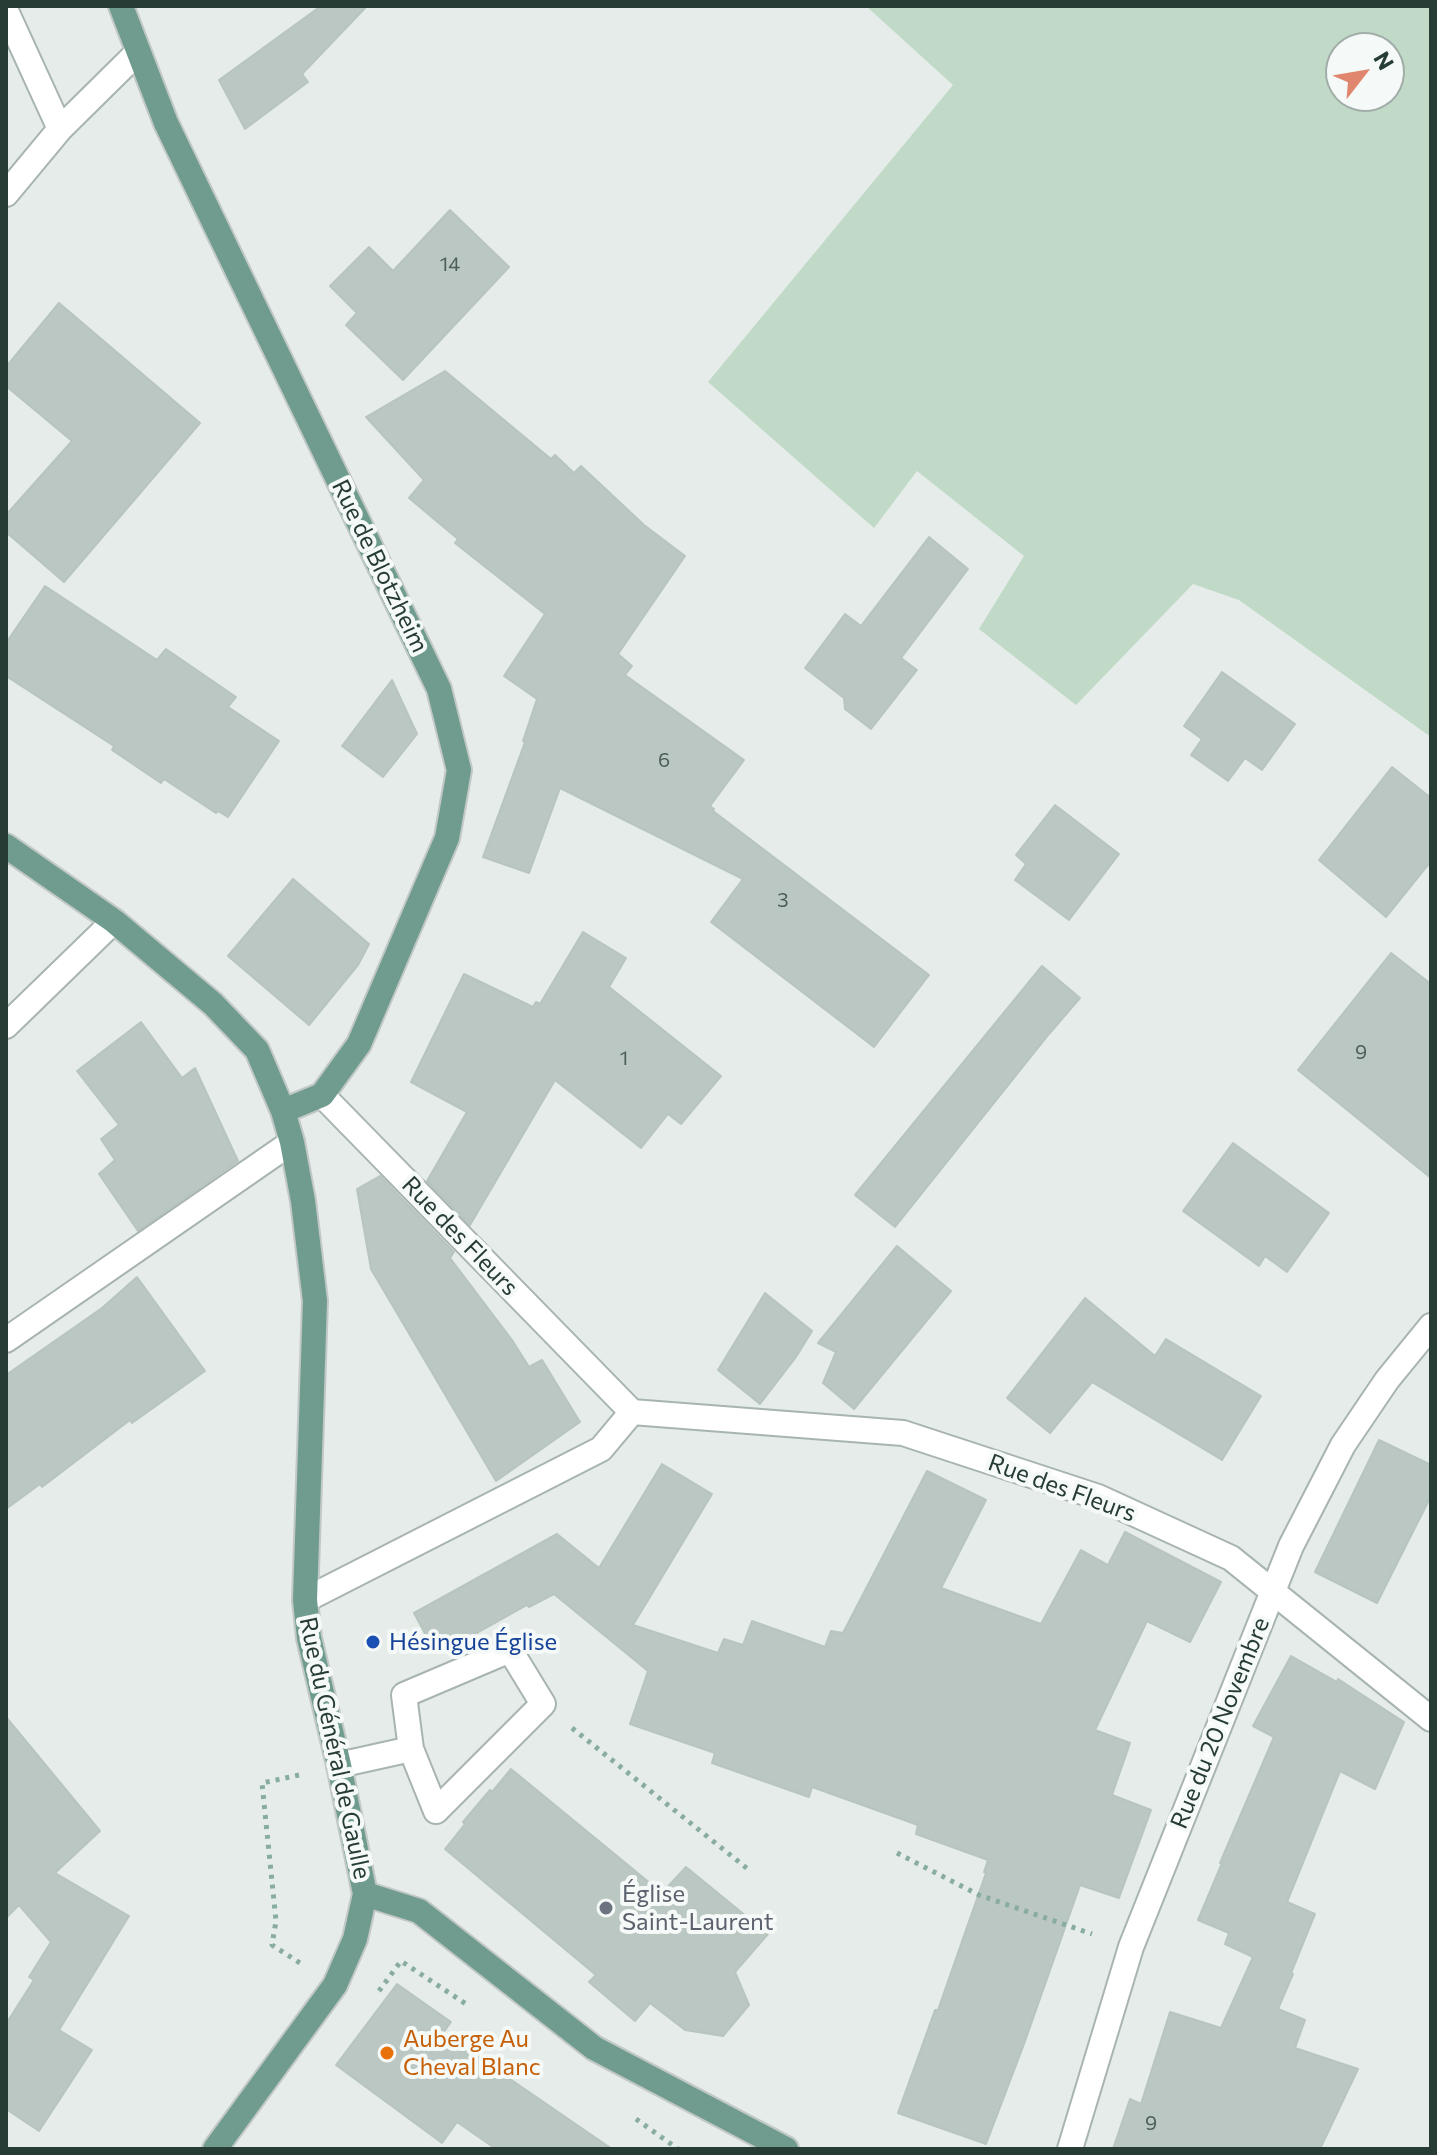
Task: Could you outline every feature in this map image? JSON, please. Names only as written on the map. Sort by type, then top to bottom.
[{"type":"main road","name":"Rue de Blotzheim","points":[[121,6],[166,123],[439,689],[459,770],[447,838],[359,1044],[322,1095]]},
{"type":"main road","name":"Rue du Général de Gaulle","points":[[6,846],[114,921],[213,1004],[257,1050],[283,1111],[303,1201],[315,1301],[305,1600],[309,1638],[365,1894],[419,1911],[594,2048],[786,2149]]},
{"type":"main road","points":[[283,1111],[322,1095]]},
{"type":"main road","points":[[215,2149],[335,1985],[355,1939],[365,1894]]},
{"type":"street","points":[[6,11],[60,129]]},
{"type":"street","points":[[6,194],[60,129],[138,52]]},
{"type":"street","points":[[6,1026],[114,921]]},
{"type":"street","name":"Rue des Fleurs","points":[[322,1095],[632,1412],[903,1433],[1098,1497],[1231,1558],[1431,1719]]},
{"type":"street","points":[[6,1340],[292,1142]]},
{"type":"street","name":"Rue du 20 Novembre","points":[[1070,2149],[1131,1947],[1291,1546],[1343,1445],[1387,1380],[1431,1326]]},
{"type":"street","points":[[305,1600],[601,1449],[632,1412]]},
{"type":"street","points":[[510,1650],[543,1704],[436,1811],[411,1749],[404,1695],[510,1650]]},
{"type":"street","points":[[339,1765],[411,1749]]},
{"type":"path","points":[[543,1704],[749,1870]]},
{"type":"path","points":[[339,1765],[262,1783],[276,1921],[272,1945],[335,1985],[372,2001],[401,1961],[467,2004]]},
{"type":"path","points":[[897,1853],[979,1895],[1131,1947]]},
{"type":"path","points":[[631,2115],[678,2149]]},
{"type":"green space","points":[[866,6],[1431,6],[1431,737],[1239,600],[1193,584],[1076,705],[979,629],[1024,556],[917,471],[874,528],[708,382],[953,85]]},
{"type":"building","points":[[321,6],[367,6],[302,74],[308,82],[245,129],[219,80]]},
{"type":"building","points":[[450,210],[509,267],[403,380],[346,325],[357,313],[330,286],[369,247],[393,271]]},
{"type":"building","points":[[59,303],[200,423],[64,582],[6,532],[6,515],[72,441],[6,386],[6,367]]},
{"type":"building","points":[[445,371],[551,459],[555,455],[574,473],[581,466],[644,525],[685,556],[618,654],[632,666],[625,675],[744,760],[710,806],[713,811],[929,975],[874,1047],[711,922],[743,879],[560,788],[529,873],[483,857],[525,742],[537,699],[504,676],[545,614],[455,543],[458,539],[409,498],[424,480],[366,417]]},
{"type":"building","points":[[929,537],[968,569],[901,658],[917,670],[871,729],[845,709],[844,698],[805,668],[845,614],[861,626]]},
{"type":"building","points":[[45,586],[157,660],[166,649],[236,697],[228,707],[279,741],[228,817],[218,811],[216,813],[164,779],[161,783],[112,750],[114,746],[6,676],[6,643]]},
{"type":"building","points":[[1222,672],[1295,724],[1262,770],[1245,758],[1228,781],[1191,755],[1202,739],[1184,726]]},
{"type":"building","points":[[392,680],[417,734],[383,777],[342,746]]},
{"type":"building","points":[[1392,767],[1431,798],[1431,861],[1386,917],[1319,860]]},
{"type":"building","points":[[1055,805],[1119,854],[1069,920],[1015,880],[1026,864],[1016,855]]},
{"type":"building","points":[[293,879],[369,944],[358,965],[309,1025],[228,956]]},
{"type":"building","points":[[583,932],[626,958],[609,987],[721,1076],[681,1124],[668,1114],[641,1148],[555,1080],[470,1225],[427,1181],[467,1112],[411,1082],[464,974],[533,1007],[536,1002],[540,1004]]},
{"type":"building","points":[[1391,953],[1431,984],[1431,1178],[1298,1070]]},
{"type":"building","points":[[1042,966],[1080,998],[895,1227],[855,1195]]},
{"type":"building","points":[[141,1022],[182,1078],[195,1068],[238,1161],[138,1231],[99,1174],[115,1160],[101,1139],[119,1125],[77,1071]]},
{"type":"building","points":[[1233,1143],[1329,1213],[1287,1272],[1265,1256],[1259,1266],[1183,1211]]},
{"type":"building","points":[[380,1176],[454,1252],[450,1258],[529,1367],[542,1360],[580,1422],[496,1481],[371,1269],[357,1189]]},
{"type":"building","points":[[897,1246],[951,1291],[854,1409],[823,1383],[836,1352],[818,1343]]},
{"type":"building","points":[[137,1277],[205,1371],[132,1423],[130,1420],[42,1487],[40,1484],[6,1509],[6,1375],[102,1308]]},
{"type":"building","points":[[765,1293],[812,1331],[760,1404],[718,1370]]},
{"type":"building","points":[[1085,1298],[1155,1356],[1166,1339],[1261,1396],[1222,1460],[1092,1382],[1050,1433],[1007,1398]]},
{"type":"building","points":[[1379,1440],[1431,1465],[1431,1496],[1377,1603],[1315,1572]]},
{"type":"building","points":[[662,1464],[712,1494],[633,1625],[718,1653],[724,1639],[743,1645],[752,1621],[825,1647],[831,1631],[843,1633],[927,1471],[986,1500],[941,1588],[1041,1624],[1081,1550],[1108,1565],[1125,1532],[1221,1582],[1190,1642],[1147,1621],[1095,1730],[1130,1743],[1112,1795],[1151,1810],[1119,1898],[1080,1885],[986,2144],[898,2113],[935,2010],[938,2010],[988,1860],[916,1834],[918,1825],[812,1787],[809,1797],[712,1763],[715,1753],[630,1724],[648,1671],[554,1594],[529,1607],[527,1605],[443,1652],[440,1646],[434,1650],[414,1613],[557,1534],[599,1568]]},
{"type":"building","points":[[1291,1656],[1337,1682],[1338,1679],[1404,1722],[1375,1789],[1340,1771],[1287,1902],[1315,1914],[1278,2009],[1305,2020],[1295,2048],[1358,2069],[1320,2149],[1113,2149],[1130,2099],[1141,2104],[1170,2012],[1221,2028],[1253,1957],[1225,1944],[1229,1933],[1198,1920],[1274,1737],[1253,1726]]},
{"type":"building","points":[[6,1717],[100,1831],[55,1873],[129,1916],[59,2030],[92,2050],[39,2131],[6,2109],[6,2024],[34,1980],[29,1977],[51,1942],[19,1905],[6,1918]]},
{"type":"building","name":"Église Saint-Laurent","points":[[511,1769],[662,1893],[686,1867],[768,1934],[735,1972],[749,2005],[723,2036],[685,2030],[650,2003],[635,2021],[589,1982],[596,1975],[445,1849],[465,1824],[463,1822]]},
{"type":"building","points":[[397,1984],[451,2022],[443,2033],[612,2149],[496,2149],[457,2122],[442,2143],[336,2065]]},
{"type":"place","name":"Hésingue Église","points":[[373,1642]]},
{"type":"place","name":"Église Saint-Laurent","points":[[606,1908]]},
{"type":"place","name":"Auberge Au Cheval Blanc","points":[[387,2053]]}]
